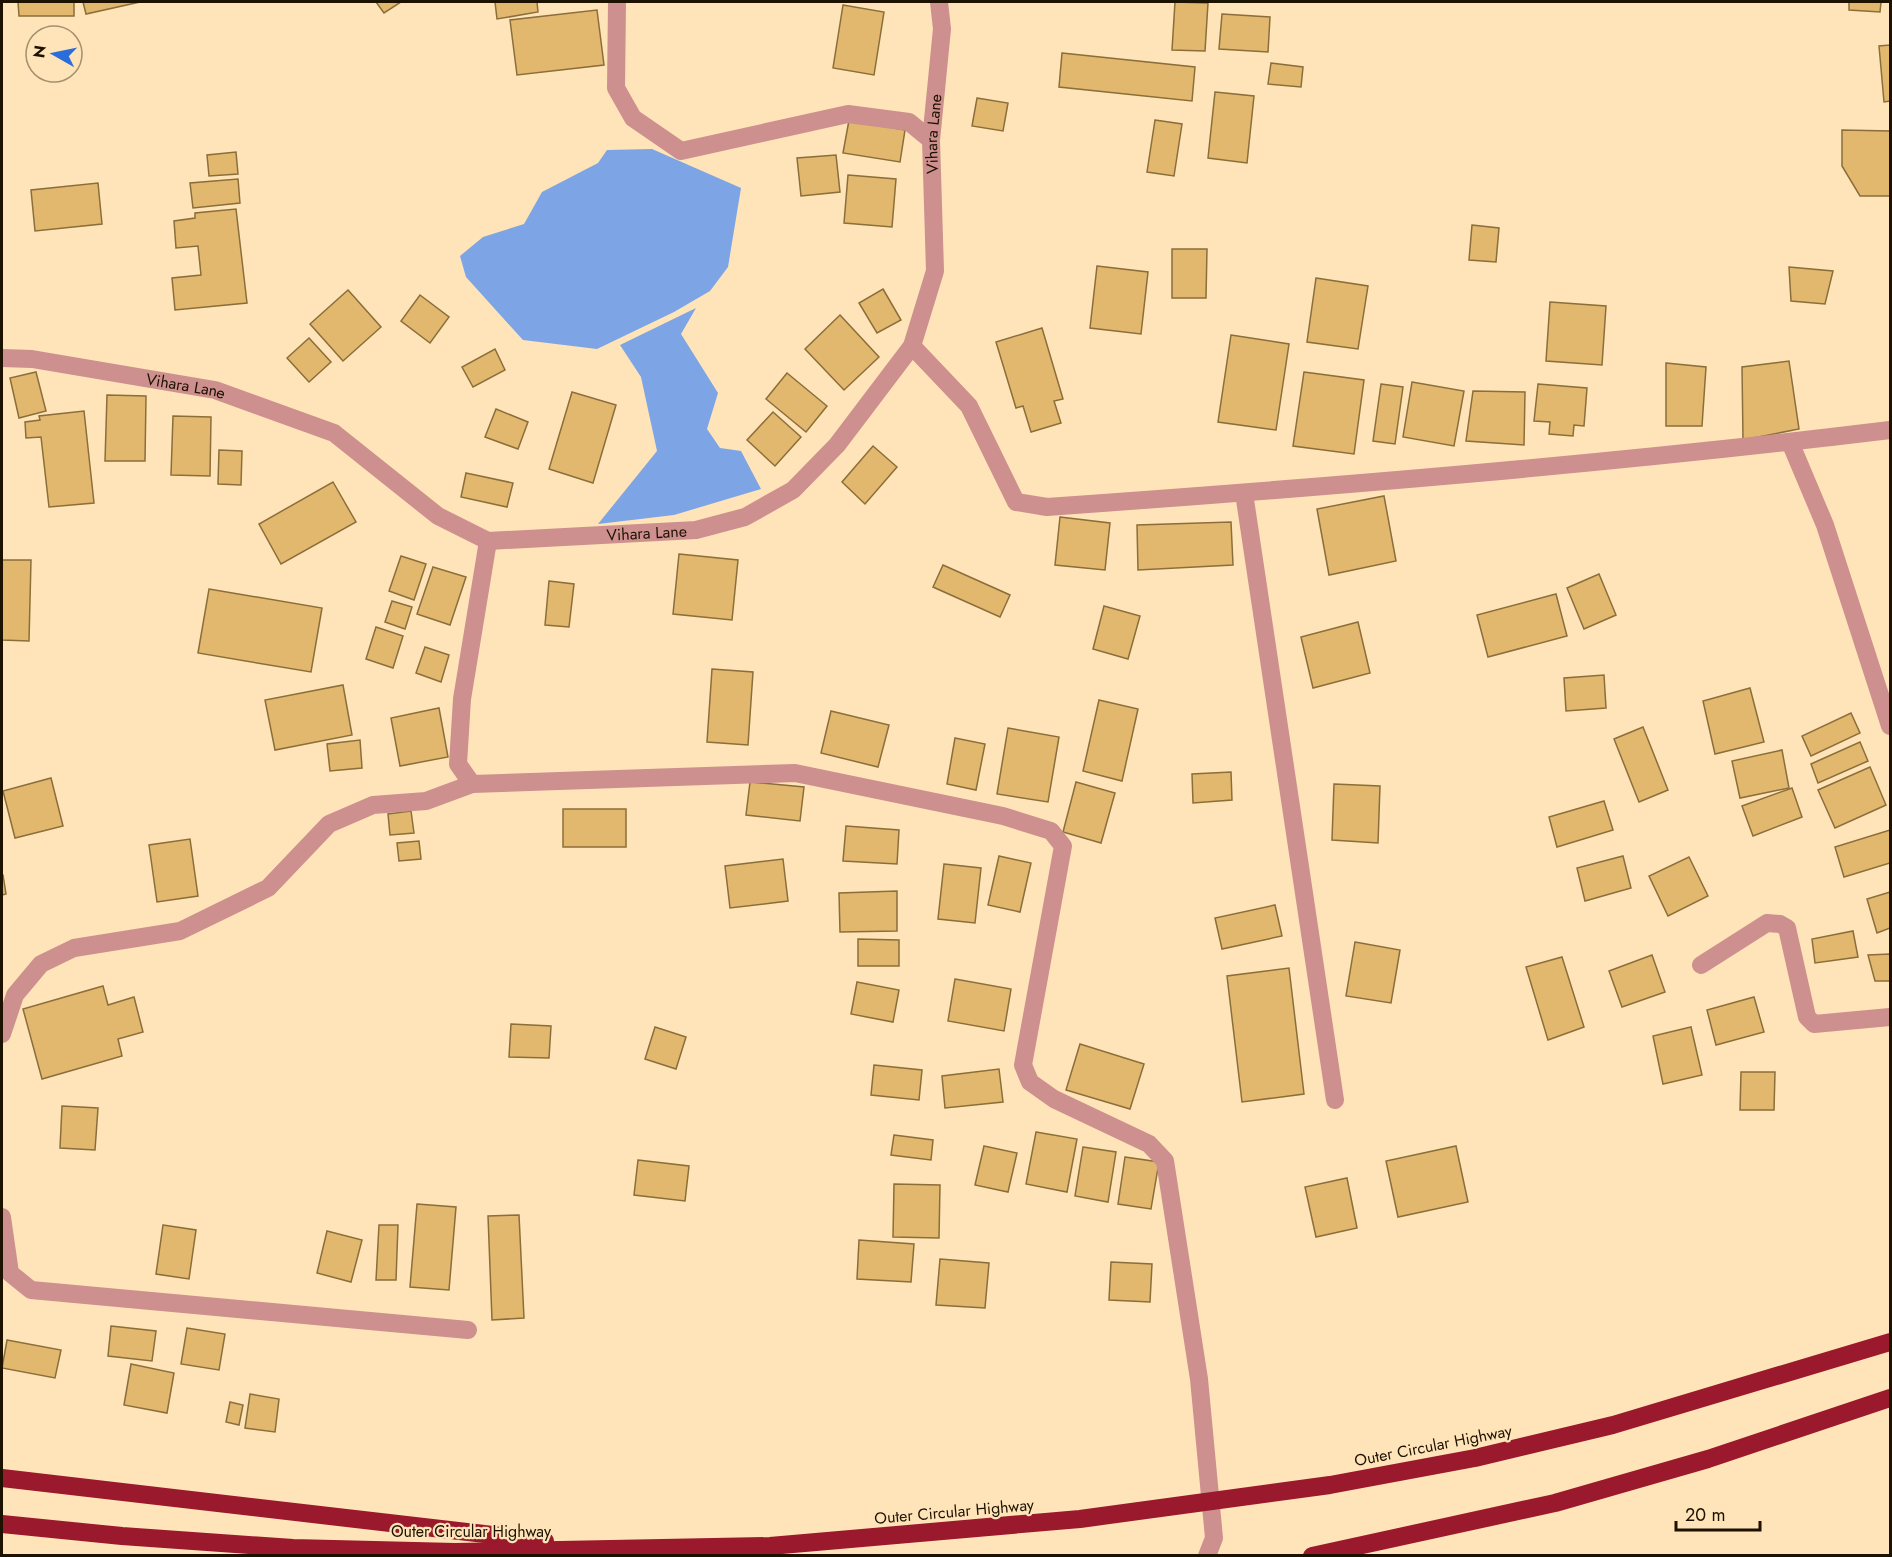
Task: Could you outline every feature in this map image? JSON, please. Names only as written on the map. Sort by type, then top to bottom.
[{"type":"highway","name":"Outer Circular Highway","points":[[2,1524],[122,1536],[293,1548],[455,1552],[770,1546],[1080,1519],[1330,1485],[1475,1458],[1613,1425],[1890,1342]]},
{"type":"highway","points":[[1312,1556],[1555,1503],[1708,1459],[1890,1398]]},
{"type":"highway","points":[[2,1478],[618,1550]]},
{"type":"street","points":[[617,2],[616,88],[633,118],[681,151],[848,114],[909,122],[931,140]]},
{"type":"street","name":"Vihara Lane","points":[[2,358],[32,359],[215,390],[334,433],[438,516],[488,541],[696,530],[745,517],[793,490],[837,445],[912,346],[935,272],[931,140],[942,29],[939,2]]},
{"type":"street","points":[[912,346],[969,406],[1017,502],[1047,507],[1584,464],[1890,430]]},
{"type":"street","points":[[1790,442],[1825,525],[1890,726]]},
{"type":"street","points":[[1244,493],[1335,1100]]},
{"type":"street","points":[[472,784],[458,764],[461,710],[488,541]]},
{"type":"street","points":[[2,1034],[15,995],[41,964],[74,948],[180,931],[268,888],[329,824],[373,805],[426,801],[472,784],[795,773],[1003,816],[1051,831],[1063,846],[1023,1065],[1030,1082],[1046,1094],[1149,1144],[1165,1161],[1199,1379],[1214,1538],[1207,1556]]},
{"type":"street","points":[[1701,965],[1767,923],[1780,924],[1787,928],[1807,1017],[1814,1024],[1890,1017]]},
{"type":"street","points":[[2,1216],[6,1274],[31,1290],[468,1330]]},
{"type":"water","points":[[652,149],[741,188],[728,267],[710,291],[674,312],[597,349],[523,340],[466,277],[460,256],[483,237],[524,224],[542,192],[598,163],[607,150]]},
{"type":"water","points":[[696,308],[681,334],[718,393],[707,429],[720,448],[741,451],[761,489],[674,515],[598,524],[657,451],[641,377],[620,345]]},
{"type":"building","points":[[18,2],[74,2],[74,16],[19,16]]},
{"type":"building","points":[[83,2],[140,2],[86,14]]},
{"type":"building","points":[[376,2],[401,2],[384,13]]},
{"type":"building","points":[[495,2],[537,2],[538,12],[497,19]]},
{"type":"building","points":[[1175,2],[1208,3],[1205,51],[1172,50]]},
{"type":"building","points":[[1849,2],[1881,2],[1880,12],[1849,10]]},
{"type":"building","points":[[843,5],[884,12],[874,75],[833,68]]},
{"type":"building","points":[[597,10],[604,65],[517,75],[510,20]]},
{"type":"building","points":[[1222,14],[1270,17],[1268,52],[1219,49]]},
{"type":"building","points":[[1890,45],[1890,101],[1884,102],[1879,46]]},
{"type":"building","points":[[1062,53],[1195,67],[1192,101],[1059,87]]},
{"type":"building","points":[[1271,63],[1303,67],[1301,87],[1268,84]]},
{"type":"building","points":[[1215,92],[1254,96],[1247,163],[1208,158]]},
{"type":"building","points":[[977,98],[1008,103],[1003,131],[972,126]]},
{"type":"building","points":[[849,120],[905,130],[900,162],[843,153]]},
{"type":"building","points":[[1155,120],[1182,124],[1174,176],[1147,172]]},
{"type":"building","points":[[1842,130],[1890,131],[1890,196],[1860,196],[1842,166]]},
{"type":"building","points":[[236,152],[238,174],[209,176],[207,155]]},
{"type":"building","points":[[836,155],[840,192],[801,196],[797,158]]},
{"type":"building","points":[[848,175],[896,179],[892,227],[844,223]]},
{"type":"building","points":[[238,179],[240,203],[193,208],[190,183]]},
{"type":"building","points":[[98,183],[102,224],[35,231],[31,190]]},
{"type":"building","points":[[236,209],[247,303],[175,310],[172,278],[201,275],[198,246],[176,248],[174,221],[195,218],[195,213]]},
{"type":"building","points":[[1472,225],[1499,228],[1496,262],[1469,260]]},
{"type":"building","points":[[1172,249],[1207,249],[1206,298],[1172,298]]},
{"type":"building","points":[[1097,266],[1148,272],[1141,334],[1090,328]]},
{"type":"building","points":[[1789,267],[1833,271],[1825,304],[1791,301]]},
{"type":"building","points":[[1316,278],[1368,286],[1358,349],[1307,342]]},
{"type":"building","points":[[883,289],[901,320],[877,333],[859,303]]},
{"type":"building","points":[[348,290],[381,327],[343,361],[310,324]]},
{"type":"building","points":[[420,295],[449,317],[430,343],[401,321]]},
{"type":"building","points":[[1550,302],[1606,306],[1602,365],[1546,361]]},
{"type":"building","points":[[840,315],[879,357],[844,390],[805,349]]},
{"type":"building","points":[[1042,328],[1063,399],[1054,401],[1061,423],[1031,432],[1023,406],[1016,408],[996,342]]},
{"type":"building","points":[[1231,335],[1289,344],[1276,430],[1218,422]]},
{"type":"building","points":[[309,338],[331,362],[309,382],[287,358]]},
{"type":"building","points":[[495,349],[505,370],[473,387],[462,367]]},
{"type":"building","points":[[1789,361],[1799,429],[1743,440],[1742,367]]},
{"type":"building","points":[[1666,363],[1706,367],[1702,426],[1666,426]]},
{"type":"building","points":[[36,372],[46,411],[19,418],[10,378]]},
{"type":"building","points":[[1304,372],[1364,380],[1354,454],[1293,446]]},
{"type":"building","points":[[787,373],[827,406],[806,432],[766,399]]},
{"type":"building","points":[[1412,382],[1464,391],[1454,446],[1403,437]]},
{"type":"building","points":[[1381,384],[1403,387],[1395,444],[1373,441]]},
{"type":"building","points":[[1538,384],[1587,388],[1584,426],[1574,425],[1573,436],[1549,434],[1550,422],[1534,421]]},
{"type":"building","points":[[1473,391],[1525,392],[1524,445],[1466,441]]},
{"type":"building","points":[[572,392],[616,405],[593,483],[549,469]]},
{"type":"building","points":[[107,395],[146,396],[145,461],[105,461]]},
{"type":"building","points":[[496,409],[528,422],[518,449],[485,437]]},
{"type":"building","points":[[84,411],[94,503],[49,507],[41,437],[26,438],[25,422],[40,420],[39,416]]},
{"type":"building","points":[[773,412],[801,437],[775,466],[747,440]]},
{"type":"building","points":[[173,416],[211,417],[210,476],[171,475]]},
{"type":"building","points":[[873,446],[897,467],[865,504],[842,482]]},
{"type":"building","points":[[219,450],[242,451],[241,485],[218,484]]},
{"type":"building","points":[[466,473],[513,483],[507,507],[461,497]]},
{"type":"building","points":[[333,482],[356,522],[281,564],[259,524]]},
{"type":"building","points":[[1384,496],[1396,561],[1329,575],[1317,509]]},
{"type":"building","points":[[1060,517],[1110,523],[1105,570],[1055,565]]},
{"type":"building","points":[[1231,522],[1233,565],[1138,570],[1137,525]]},
{"type":"building","points":[[679,554],[738,560],[732,620],[673,614]]},
{"type":"building","points":[[401,556],[426,564],[414,600],[389,591]]},
{"type":"building","points":[[2,560],[31,560],[29,641],[2,640]]},
{"type":"building","points":[[943,565],[1010,595],[1000,617],[933,587]]},
{"type":"building","points":[[433,567],[466,577],[450,625],[417,614]]},
{"type":"building","points":[[1599,574],[1616,615],[1584,629],[1567,588]]},
{"type":"building","points":[[549,581],[574,584],[569,627],[545,625]]},
{"type":"building","points":[[209,589],[322,608],[311,672],[198,653]]},
{"type":"building","points":[[1556,594],[1567,636],[1488,657],[1477,615]]},
{"type":"building","points":[[392,601],[412,607],[405,629],[385,622]]},
{"type":"building","points":[[1104,606],[1140,616],[1128,659],[1093,649]]},
{"type":"building","points":[[1358,622],[1370,673],[1313,688],[1301,637]]},
{"type":"building","points":[[376,627],[403,636],[393,668],[366,659]]},
{"type":"building","points":[[425,647],[449,655],[441,682],[416,673]]},
{"type":"building","points":[[712,669],[753,672],[748,745],[707,742]]},
{"type":"building","points":[[1604,675],[1606,708],[1566,711],[1564,678]]},
{"type":"building","points":[[343,685],[352,735],[275,750],[265,700]]},
{"type":"building","points":[[1750,688],[1764,742],[1715,754],[1703,701]]},
{"type":"building","points":[[1099,700],[1138,709],[1122,781],[1083,771]]},
{"type":"building","points":[[439,708],[448,757],[400,766],[391,718]]},
{"type":"building","points":[[831,711],[889,725],[878,767],[821,753]]},
{"type":"building","points":[[1851,713],[1860,733],[1811,756],[1802,736]]},
{"type":"building","points":[[1643,727],[1668,790],[1639,802],[1614,739]]},
{"type":"building","points":[[1008,728],[1059,737],[1048,802],[997,794]]},
{"type":"building","points":[[955,738],[985,744],[976,790],[947,784]]},
{"type":"building","points":[[360,740],[362,768],[330,771],[327,744]]},
{"type":"building","points":[[1860,742],[1868,761],[1818,783],[1811,764]]},
{"type":"building","points":[[1782,750],[1789,788],[1740,798],[1732,761]]},
{"type":"building","points":[[1870,767],[1886,805],[1835,828],[1818,790]]},
{"type":"building","points":[[1231,772],[1232,800],[1193,803],[1192,774]]},
{"type":"building","points":[[51,778],[63,826],[15,838],[3,791]]},
{"type":"building","points":[[750,782],[804,787],[800,821],[746,815]]},
{"type":"building","points":[[1076,782],[1115,793],[1101,843],[1063,832]]},
{"type":"building","points":[[1334,784],[1380,786],[1378,843],[1332,840]]},
{"type":"building","points":[[1792,788],[1802,817],[1753,836],[1742,806]]},
{"type":"building","points":[[1604,801],[1613,830],[1557,847],[1549,817]]},
{"type":"building","points":[[563,809],[626,809],[626,847],[563,847]]},
{"type":"building","points":[[411,811],[414,833],[390,835],[388,814]]},
{"type":"building","points":[[846,826],[899,830],[897,864],[843,861]]},
{"type":"building","points":[[1890,830],[1890,863],[1844,877],[1835,847]]},
{"type":"building","points":[[190,839],[198,896],[157,902],[149,845]]},
{"type":"building","points":[[419,841],[421,859],[399,861],[397,843]]},
{"type":"building","points":[[999,856],[1031,863],[1020,912],[988,905]]},
{"type":"building","points":[[1623,856],[1631,888],[1585,901],[1577,868]]},
{"type":"building","points":[[1689,857],[1708,896],[1668,916],[1649,876]]},
{"type":"building","points":[[783,859],[788,901],[730,908],[725,866]]},
{"type":"building","points":[[944,864],[981,868],[975,923],[938,919]]},
{"type":"building","points":[[2,875],[6,894],[2,895]]},
{"type":"building","points":[[897,891],[897,931],[840,932],[839,893]]},
{"type":"building","points":[[1890,892],[1890,928],[1877,933],[1867,899]]},
{"type":"building","points":[[1275,905],[1282,936],[1222,949],[1215,918]]},
{"type":"building","points":[[1853,931],[1858,957],[1815,963],[1812,939]]},
{"type":"building","points":[[858,939],[899,940],[899,966],[858,966]]},
{"type":"building","points":[[1355,942],[1400,950],[1391,1003],[1346,996]]},
{"type":"building","points":[[1890,954],[1890,981],[1875,981],[1868,955]]},
{"type":"building","points":[[1652,955],[1665,992],[1622,1007],[1609,971]]},
{"type":"building","points":[[1562,957],[1584,1027],[1548,1040],[1526,967]]},
{"type":"building","points":[[1289,968],[1304,1094],[1242,1102],[1227,976]]},
{"type":"building","points":[[955,979],[1011,989],[1004,1031],[948,1021]]},
{"type":"building","points":[[857,982],[899,990],[893,1022],[851,1014]]},
{"type":"building","points":[[103,986],[108,1005],[134,997],[143,1032],[118,1039],[122,1056],[42,1079],[23,1009]]},
{"type":"building","points":[[1754,997],[1764,1032],[1716,1045],[1707,1010]]},
{"type":"building","points":[[511,1024],[551,1026],[549,1058],[509,1057]]},
{"type":"building","points":[[655,1027],[686,1037],[676,1069],[645,1059]]},
{"type":"building","points":[[1691,1027],[1702,1075],[1663,1084],[1653,1036]]},
{"type":"building","points":[[1080,1044],[1144,1064],[1130,1109],[1066,1090]]},
{"type":"building","points":[[874,1065],[922,1070],[919,1100],[871,1095]]},
{"type":"building","points":[[999,1069],[1003,1102],[945,1108],[942,1076]]},
{"type":"building","points":[[1741,1072],[1775,1072],[1774,1110],[1740,1110]]},
{"type":"building","points":[[62,1106],[98,1108],[95,1150],[60,1148]]},
{"type":"building","points":[[1036,1132],[1077,1139],[1067,1192],[1026,1184]]},
{"type":"building","points":[[894,1135],[933,1140],[931,1160],[891,1155]]},
{"type":"building","points":[[984,1146],[1017,1153],[1008,1192],[975,1185]]},
{"type":"building","points":[[1456,1146],[1468,1202],[1398,1217],[1386,1161]]},
{"type":"building","points":[[1083,1147],[1116,1152],[1108,1202],[1075,1196]]},
{"type":"building","points":[[1125,1157],[1159,1162],[1151,1209],[1118,1204]]},
{"type":"building","points":[[638,1160],[689,1166],[685,1201],[634,1195]]},
{"type":"building","points":[[1347,1178],[1357,1228],[1316,1237],[1305,1187]]},
{"type":"building","points":[[894,1184],[940,1185],[939,1238],[893,1237]]},
{"type":"building","points":[[417,1204],[456,1207],[449,1290],[410,1287]]},
{"type":"building","points":[[519,1215],[524,1318],[492,1320],[488,1216]]},
{"type":"building","points":[[163,1225],[196,1230],[189,1279],[156,1274]]},
{"type":"building","points":[[379,1225],[398,1225],[396,1280],[376,1280]]},
{"type":"building","points":[[327,1231],[362,1240],[351,1282],[317,1273]]},
{"type":"building","points":[[859,1240],[914,1244],[911,1282],[857,1279]]},
{"type":"building","points":[[940,1259],[989,1263],[985,1308],[936,1305]]},
{"type":"building","points":[[1111,1262],[1152,1264],[1150,1302],[1109,1300]]},
{"type":"building","points":[[111,1326],[156,1331],[152,1361],[108,1356]]},
{"type":"building","points":[[187,1328],[225,1334],[219,1370],[181,1364]]},
{"type":"building","points":[[7,1340],[61,1350],[55,1378],[2,1368]]},
{"type":"building","points":[[131,1364],[174,1373],[167,1413],[124,1405]]},
{"type":"building","points":[[250,1394],[279,1399],[275,1432],[245,1428]]},
{"type":"building","points":[[230,1402],[243,1405],[239,1425],[226,1422]]}]
